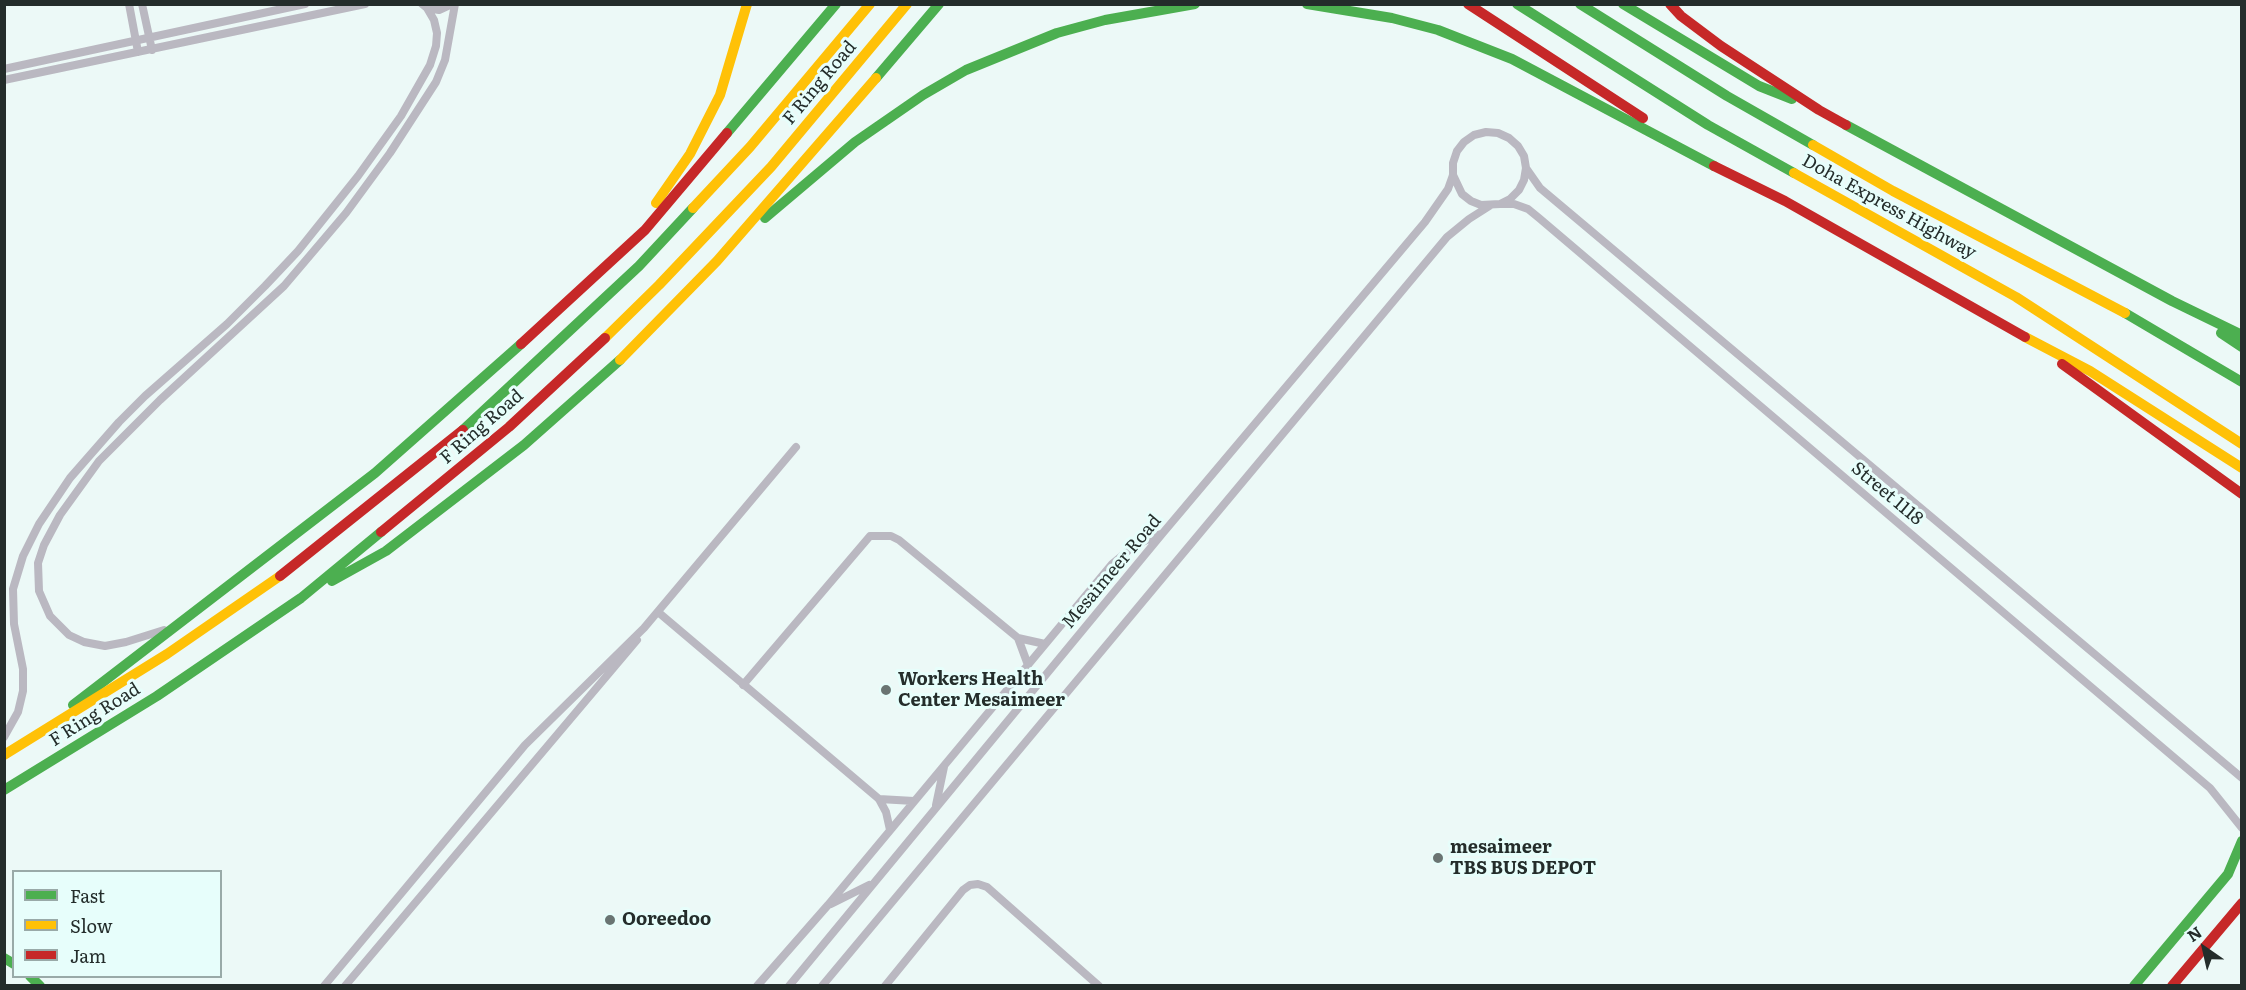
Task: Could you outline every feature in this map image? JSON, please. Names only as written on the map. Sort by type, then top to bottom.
[{"type":"main road","points":[[737,42],[741,4]]},
{"type":"main road","points":[[585,284],[666,190],[690,154],[720,95],[747,4]]},
{"type":"main road","points":[[21,745],[375,473],[481,381],[645,230],[836,4]]},
{"type":"main road","name":"F Ring Road","points":[[4,755],[167,654],[286,572],[478,418],[639,266],[750,147],[870,4]]},
{"type":"main road","name":"F Ring Road","points":[[5,790],[157,696],[301,598],[500,435],[585,359],[771,167],[907,4]]},
{"type":"main road","points":[[301,598],[386,551],[524,445],[594,384],[643,338],[717,261],[939,4]]},
{"type":"main road","points":[[717,261],[816,173],[855,142],[923,95],[966,70],[1057,33],[1104,20],[1195,4]]},
{"type":"main road","points":[[1307,4],[1392,18],[1438,30],[1512,59],[1825,223],[2090,372],[2241,468]]},
{"type":"main road","points":[[1468,4],[1730,174]]},
{"type":"main road","name":"Doha Express Highway","points":[[1517,4],[1708,125],[2016,297],[2241,444]]},
{"type":"main road","name":"Doha Express Highway","points":[[1580,4],[1727,96],[1893,191],[2136,319],[2241,382]]},
{"type":"main road","points":[[1623,4],[1759,86],[1819,110]]},
{"type":"main road","points":[[1670,4],[1681,16],[1721,46],[1819,110],[2172,302],[2241,335]]},
{"type":"main road","points":[[2172,302],[2241,347]]},
{"type":"main road","points":[[2029,339],[2241,494]]},
{"type":"main road","points":[[2134,986],[2228,874],[2241,841]]},
{"type":"main road","points":[[2172,986],[2241,903]]},
{"type":"street","points":[[129,4],[138,52]]},
{"type":"street","points":[[142,4],[152,50]]},
{"type":"street","points":[[4,69],[305,4]]},
{"type":"street","points":[[4,80],[365,4]]},
{"type":"street","points":[[423,6],[439,10],[453,4]]},
{"type":"street","points":[[172,627],[126,642],[105,646],[76,639],[56,624],[42,600],[38,572],[41,553],[60,515],[99,461],[121,437],[269,301],[306,262],[346,213],[390,153],[436,82],[445,60],[453,4]]},
{"type":"street","points":[[4,737],[18,712],[23,691],[23,669],[14,624],[13,590],[23,556],[49,509],[76,471],[119,422],[227,324],[265,286],[314,233],[358,176],[401,116],[430,65],[436,46],[437,33],[434,20],[423,6]]},
{"type":"street","points":[[822,986],[1447,237],[1468,219],[1496,205],[1510,198],[1519,190],[1526,168],[1524,156],[1509,138],[1498,133],[1486,132],[1474,135],[1456,151],[1452,163],[1453,175],[1462,194],[1480,205],[1496,205]]},
{"type":"street","name":"Street 1118","points":[[1526,168],[1540,188],[2241,778]]},
{"type":"street","name":"Mesaimeer Road","points":[[789,986],[1162,534],[1425,222],[1448,189],[1453,175]]},
{"type":"street","name":"Street 1118","points":[[1496,205],[1514,204],[1528,209],[1539,218],[2210,788],[2241,828]]},
{"type":"street","points":[[324,986],[525,745],[644,628],[796,447]]},
{"type":"street","points":[[49,509],[60,515]]},
{"type":"street","points":[[757,986],[828,905],[1119,557],[1144,541],[1162,534]]},
{"type":"street","points":[[743,685],[870,536],[891,536],[899,540],[1018,638],[1045,644]]},
{"type":"street","points":[[658,612],[879,799],[886,812],[890,830]]},
{"type":"street","points":[[345,986],[634,645],[644,628]]},
{"type":"street","points":[[1018,638],[1028,665]]},
{"type":"street","points":[[936,807],[944,766]]},
{"type":"street","points":[[879,799],[914,801]]},
{"type":"street","points":[[828,905],[873,883]]},
{"type":"street","points":[[885,986],[963,890],[970,885],[978,884],[987,887],[1099,986]]},
{"type":"traffic: fast","points":[[727,133],[836,4]]},
{"type":"traffic: fast","points":[[876,78],[939,4]]},
{"type":"traffic: fast","points":[[765,218],[855,142],[923,95],[966,70],[1057,33],[1105,20],[1195,4]]},
{"type":"traffic: fast","points":[[1307,4],[1392,18],[1438,30],[1512,59],[1714,166]]},
{"type":"traffic: fast","points":[[1517,4],[1708,125],[1794,173]]},
{"type":"traffic: fast","points":[[1580,4],[1727,96],[1813,145]]},
{"type":"traffic: fast","points":[[1623,4],[1759,86],[1792,99]]},
{"type":"traffic: fast","points":[[1846,125],[2172,301],[2242,335]]},
{"type":"traffic: fast","points":[[463,430],[639,266],[693,208]]},
{"type":"traffic: fast","points":[[2125,313],[2242,382]]},
{"type":"traffic: fast","points":[[2221,333],[2242,347]]},
{"type":"traffic: fast","points":[[73,705],[375,473],[521,344]]},
{"type":"traffic: fast","points":[[332,581],[386,551],[524,445],[620,360]]},
{"type":"traffic: fast","points":[[4,790],[157,696],[301,598],[381,532]]},
{"type":"traffic: fast","points":[[2134,986],[2228,874],[2242,841]]},
{"type":"traffic: fast","points":[[4,958],[12,963]]},
{"type":"traffic: fast","points":[[32,978],[40,986]]},
{"type":"traffic: slow","points":[[656,203],[690,154],[720,95],[747,4]]},
{"type":"traffic: slow","points":[[693,208],[750,147],[870,4]]},
{"type":"traffic: slow","points":[[605,338],[659,285],[771,167],[907,4]]},
{"type":"traffic: slow","points":[[620,360],[717,261],[876,78]]},
{"type":"traffic: slow","points":[[1813,145],[1893,191],[2125,313]]},
{"type":"traffic: slow","points":[[1794,173],[2016,297],[2242,444]]},
{"type":"traffic: slow","points":[[2025,337],[2090,371],[2242,468]]},
{"type":"traffic: slow","points":[[4,755],[167,654],[280,576]]},
{"type":"traffic: jam","points":[[1468,4],[1643,118]]},
{"type":"traffic: jam","points":[[1670,4],[1681,16],[1721,46],[1846,125]]},
{"type":"traffic: jam","points":[[521,344],[645,230],[727,133]]},
{"type":"traffic: jam","points":[[1714,166],[1785,201],[2025,337]]},
{"type":"traffic: jam","points":[[381,532],[509,427],[605,338]]},
{"type":"traffic: jam","points":[[2062,364],[2242,494]]},
{"type":"traffic: jam","points":[[280,576],[463,430]]},
{"type":"traffic: jam","points":[[2172,986],[2242,903]]},
{"type":"place","name":"Workers Health Center Mesaimeer","points":[[886,690]]},
{"type":"place","name":"mesaimeer TBS BUS DEPOT","points":[[1438,858]]},
{"type":"place","name":"Ooreedoo","points":[[610,920]]}]
